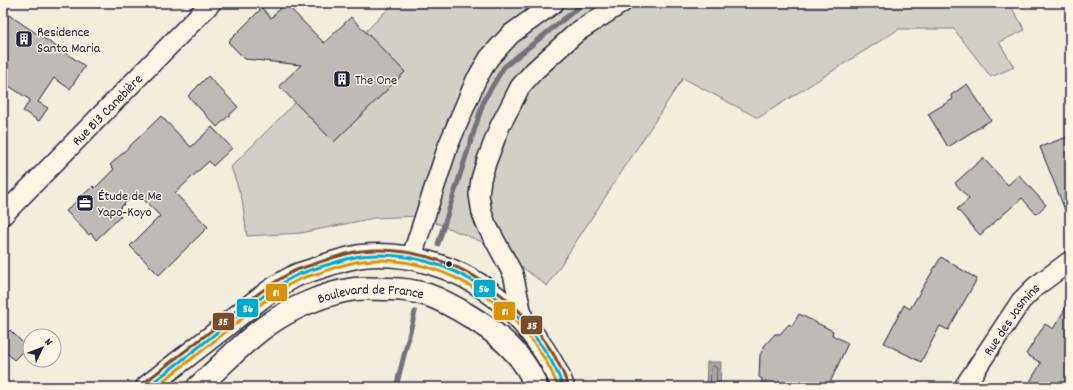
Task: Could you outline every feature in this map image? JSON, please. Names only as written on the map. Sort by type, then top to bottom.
[{"type":"main road","points":[[147,387],[257,301],[295,276],[327,265],[362,256],[391,256],[438,265],[464,276],[482,286],[506,305],[524,323],[542,347],[556,370],[563,387]]},
{"type":"main road","name":"Boulevard de France","points":[[198,387],[266,326],[301,306],[328,295],[356,289],[404,290],[427,295],[461,311],[485,325],[503,341],[520,360],[533,378],[536,387]]},
{"type":"street","name":"Rue B13 Canebière","points":[[3,215],[211,3]]},
{"type":"street","points":[[411,259],[448,146],[476,80],[489,58],[511,34],[554,3]]},
{"type":"street","points":[[524,323],[513,274],[486,224],[482,213],[479,196],[481,179],[500,126],[520,87],[534,71],[578,32],[622,3]]},
{"type":"street","name":"Rue des Jasmins","points":[[964,387],[1021,301],[1035,287],[1070,261]]},
{"type":"shaded area","points":[[394,3],[1009,3],[1025,30],[999,42],[1014,67],[991,77],[954,29],[899,29],[758,118],[683,78],[547,286],[497,248],[419,216],[374,218],[301,233],[247,236],[242,199],[231,167]]},
{"type":"water","points":[[707,362],[721,362],[720,387],[706,387]]},
{"type":"building","name":"The One","points":[[285,3],[324,43],[351,17],[405,72],[334,142],[279,86],[301,65],[245,59],[228,42],[262,8],[271,18]]},
{"type":"building","name":"Residence Santa Maria","points":[[3,11],[85,66],[70,89],[54,78],[38,102],[48,108],[39,121],[23,111],[30,100],[3,82]]},
{"type":"building","points":[[208,76],[238,107],[217,127],[188,96]]},
{"type":"building","points":[[967,84],[991,120],[948,147],[928,114],[953,99],[951,95]]},
{"type":"building","points":[[161,116],[191,147],[212,127],[232,148],[213,166],[209,161],[175,193],[208,227],[159,275],[130,246],[160,216],[136,192],[116,212],[121,216],[96,240],[91,233],[89,235],[66,211],[93,186],[95,188],[114,169],[110,165]]},
{"type":"building","points":[[1067,137],[1070,144],[1069,220],[1040,147]]},
{"type":"building","points":[[983,158],[1008,185],[1019,175],[1046,205],[1036,214],[1022,198],[980,235],[957,209],[969,199],[955,183]]},
{"type":"building","points":[[941,257],[977,279],[948,330],[940,326],[921,362],[884,343],[904,305],[910,309]]},
{"type":"building","points":[[1070,301],[1070,387],[1027,387],[1041,363],[1026,354],[1045,324],[1053,329]]},
{"type":"building","points":[[799,314],[833,331],[832,335],[848,343],[828,387],[762,387],[762,379],[759,377],[760,355],[765,345],[775,334],[780,334],[789,324],[792,326]]},
{"type":"building","points":[[10,330],[22,342],[22,352],[14,360],[3,349],[3,337]]},
{"type":"waterway","points":[[438,244],[484,100],[504,67],[584,3]]},
{"type":"waterway","points":[[396,387],[415,312]]},
{"type":"transit line","name":"35","points":[[144,383],[252,298],[292,272],[344,254],[378,250],[411,253],[444,262],[459,268],[488,285],[513,305],[536,329],[546,342],[562,370],[568,385]]},
{"type":"transit line","name":"56","points":[[147,387],[257,301],[295,276],[351,258],[377,255],[410,258],[442,266],[471,280],[485,289],[509,309],[532,332],[550,359],[563,387]]},
{"type":"transit line","name":"81","points":[[155,387],[280,290],[302,278],[344,265],[362,261],[378,260],[410,263],[426,267],[456,278],[483,294],[517,323],[528,335],[545,360],[558,387]]},
{"type":"place","name":"Residence Santa Maria","points":[[24,39]]},
{"type":"place","name":"The One","points":[[342,79]]},
{"type":"place","name":"Étude de Me Yapo-Koyo","points":[[85,203]]}]
